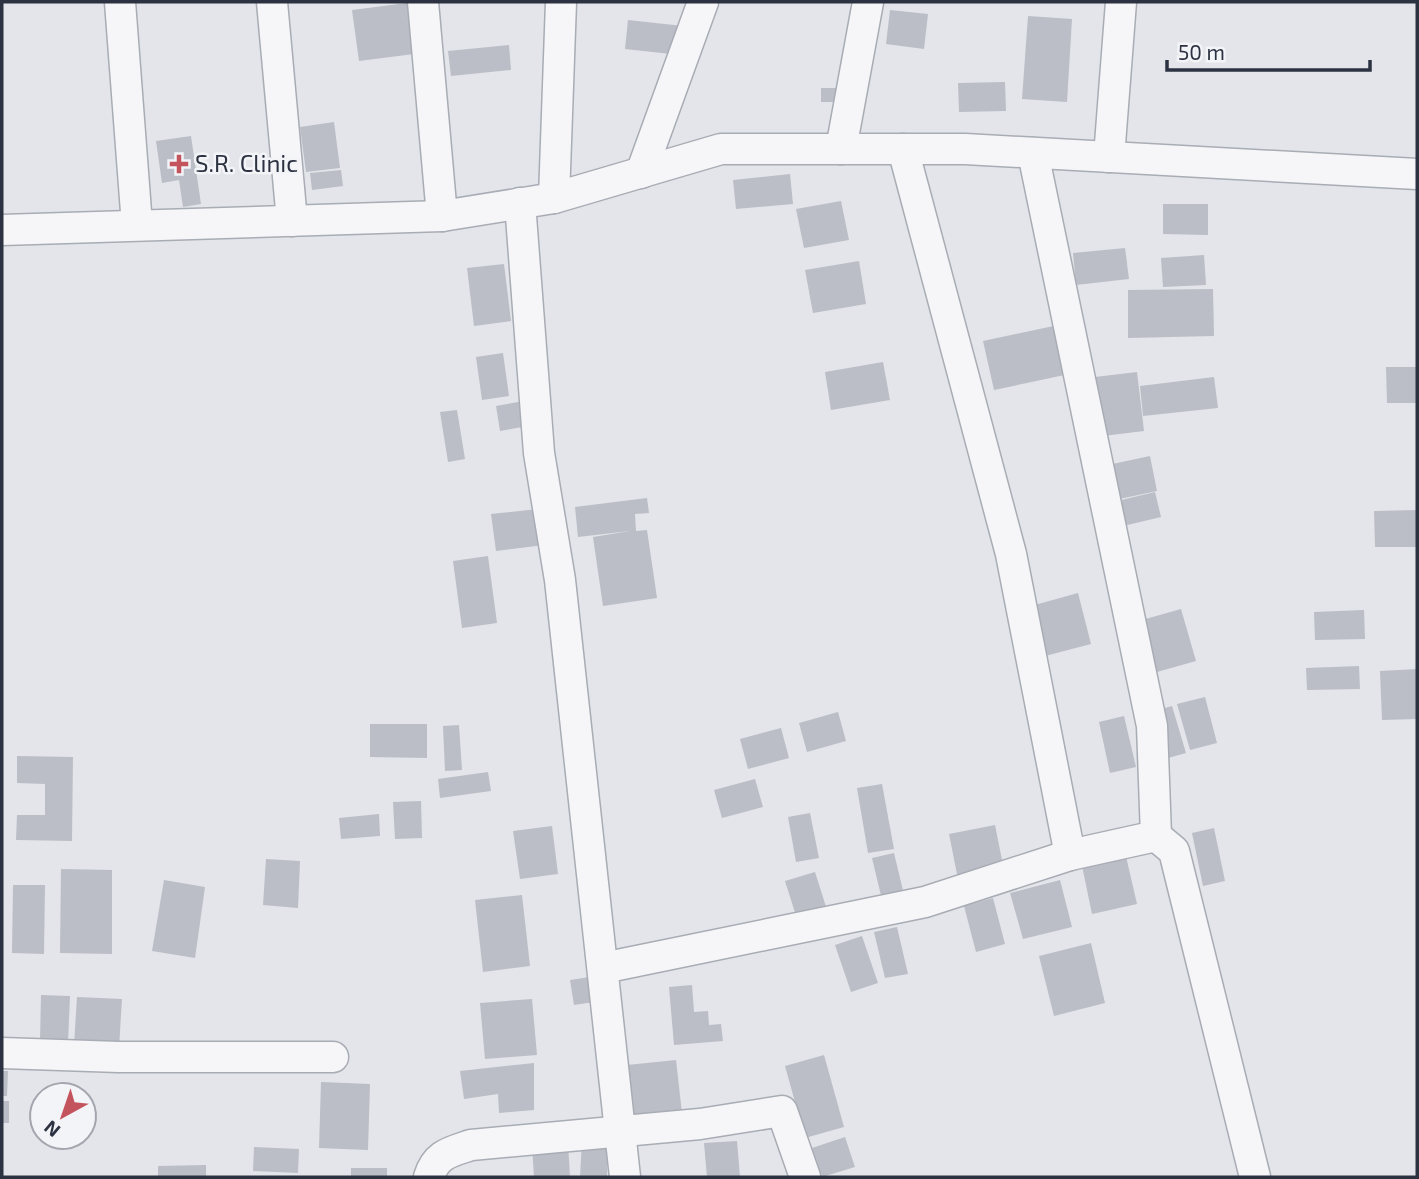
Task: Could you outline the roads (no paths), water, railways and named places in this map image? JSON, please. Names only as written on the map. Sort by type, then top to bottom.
[{"type":"street","points":[[120,2],[137,226]]},
{"type":"street","points":[[272,2],[292,220]]},
{"type":"street","points":[[423,2],[442,216]]},
{"type":"street","points":[[554,198],[561,2]]},
{"type":"street","points":[[641,173],[703,2]]},
{"type":"street","points":[[841,149],[868,2]]},
{"type":"street","points":[[1109,157],[1121,2]]},
{"type":"street","points":[[2,230],[442,216],[554,198],[722,149],[903,149],[1033,153],[1417,174]]},
{"type":"street","points":[[903,149],[1011,554],[1070,855]]},
{"type":"street","points":[[1033,153],[1152,726],[1156,836],[1174,851],[1255,1177]]},
{"type":"street","points":[[520,203],[539,453],[560,580],[625,1177]]},
{"type":"street","points":[[603,968],[925,902],[1070,855],[1156,836]]},
{"type":"street","points":[[2,1053],[333,1057]]},
{"type":"street","points":[[429,1177],[433,1165],[441,1155],[471,1145],[700,1124],[782,1111],[805,1177]]},
{"type":"place","name":"S.R. Clinic","points":[[179,164]]}]
